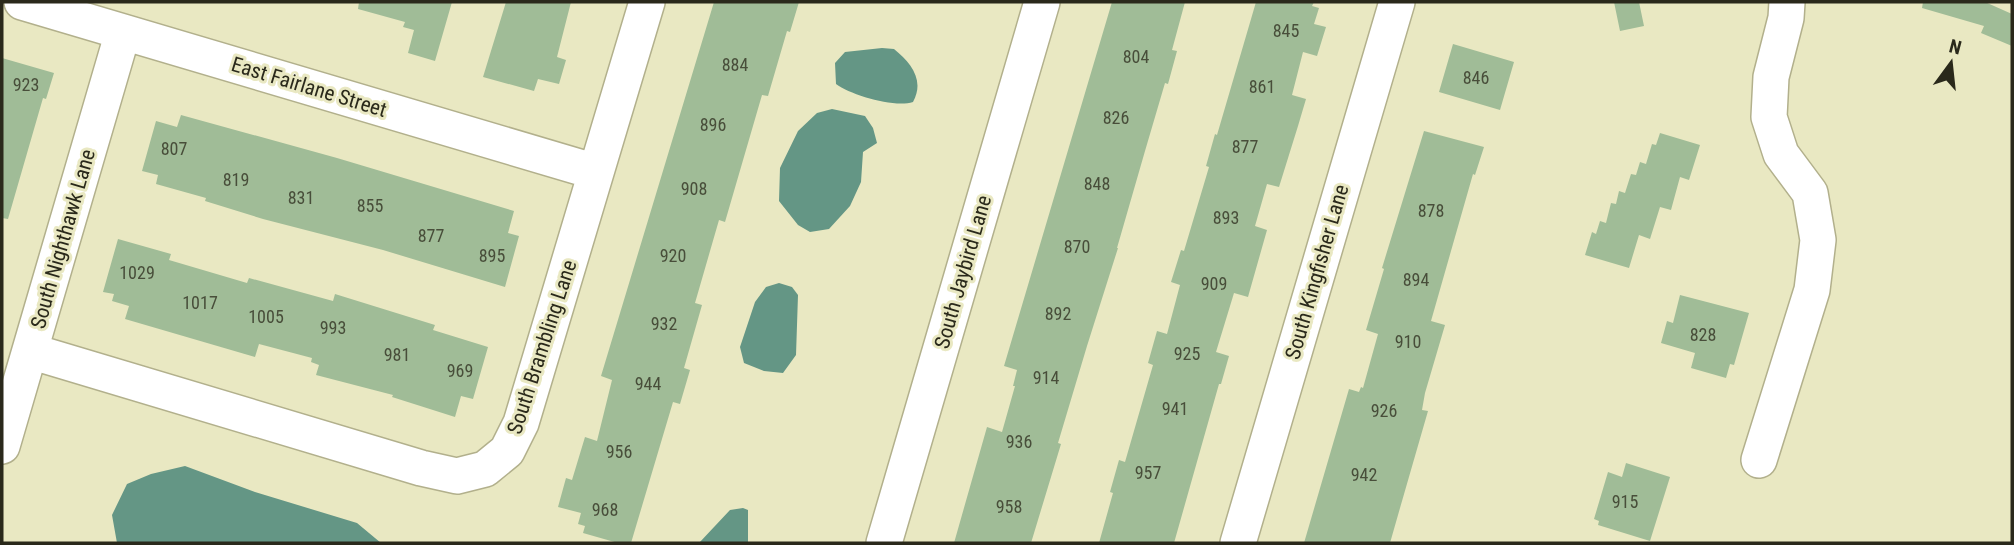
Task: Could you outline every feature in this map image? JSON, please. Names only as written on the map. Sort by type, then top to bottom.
[{"type":"street","name":"East Fairlane Street","points":[[22,2],[596,172]]},
{"type":"street","name":"South Brambling Lane","points":[[30,351],[421,468],[457,476],[485,469],[507,452],[521,423],[647,2]]},
{"type":"street","name":"South Jaybird Lane","points":[[884,543],[1042,2]]},
{"type":"street","name":"South Kingfisher Lane","points":[[1238,543],[1396,2]]},
{"type":"street","points":[[1759,460],[1812,290],[1818,240],[1810,193],[1781,154],[1769,117],[1771,77],[1786,19],[1787,2]]},
{"type":"street","name":"South Nighthawk Lane","points":[[2,446],[124,32]]},
{"type":"shaded area","points":[[894,49],[911,66],[917,79],[913,102],[895,103],[873,99],[836,84],[835,63],[845,52]]},
{"type":"shaded area","points":[[832,109],[865,116],[873,128],[877,143],[863,152],[861,182],[850,206],[829,229],[810,232],[798,225],[779,201],[780,168],[798,131],[817,113]]},
{"type":"shaded area","points":[[779,283],[792,287],[798,295],[796,355],[783,373],[764,371],[744,363],[740,347],[755,302],[766,287]]},
{"type":"shaded area","points":[[185,466],[255,492],[357,523],[381,543],[117,543],[112,515],[127,484],[151,474]]},
{"type":"shaded area","points":[[730,510],[748,510],[748,543],[699,543]]},
{"type":"building","points":[[359,2],[452,2],[435,61],[408,53],[414,30],[403,27],[405,22],[358,9]]},
{"type":"building","points":[[506,2],[571,2],[557,57],[566,60],[559,84],[538,79],[534,91],[483,77]]},
{"type":"building","points":[[714,2],[799,2],[790,32],[787,31],[768,96],[762,95],[725,222],[719,220],[695,303],[702,305],[684,368],[690,370],[680,404],[673,402],[631,543],[618,543],[583,533],[585,526],[578,524],[581,513],[558,507],[566,478],[572,480],[585,437],[597,441],[612,380],[601,376]]},
{"type":"building","points":[[1112,2],[1185,2],[1172,50],[1177,51],[1168,84],[1165,83],[1031,543],[954,543],[987,427],[1002,432],[1017,370],[1004,366]]},
{"type":"building","points":[[1256,2],[1314,2],[1312,6],[1319,8],[1314,24],[1326,27],[1317,56],[1303,52],[1292,95],[1306,99],[1279,187],[1267,184],[1255,226],[1267,230],[1248,297],[1234,293],[1216,352],[1229,356],[1174,543],[1099,543],[1119,460],[1125,462],[1153,365],[1148,363],[1157,331],[1167,334],[1180,285],[1171,282],[1181,250],[1184,251],[1209,167],[1206,166],[1215,134],[1217,135]]},
{"type":"building","points":[[1614,2],[1639,2],[1644,26],[1620,31]]},
{"type":"building","points":[[1923,2],[1985,2],[2012,14],[2012,46],[1981,33],[1984,26],[1922,8]]},
{"type":"building","points":[[1453,44],[1514,62],[1500,110],[1439,92]]},
{"type":"building","points":[[2,58],[54,73],[46,99],[43,98],[8,219],[2,218]]},
{"type":"building","points":[[181,115],[514,211],[508,233],[519,236],[505,287],[383,250],[263,219],[205,201],[206,198],[156,184],[158,175],[142,171],[156,121],[177,127]]},
{"type":"building","points":[[1424,131],[1484,147],[1475,175],[1473,174],[1431,321],[1445,325],[1425,393],[1422,410],[1428,411],[1390,543],[1304,543],[1349,389],[1359,392],[1361,387],[1363,388],[1378,334],[1366,330]]},
{"type":"building","points":[[1660,133],[1700,145],[1689,180],[1680,177],[1671,210],[1660,207],[1650,239],[1639,235],[1629,268],[1585,255],[1592,232],[1596,234],[1600,221],[1606,223],[1611,203],[1616,204],[1619,191],[1625,193],[1631,174],[1636,175],[1640,162],[1646,164],[1652,144],[1656,145]]},
{"type":"building","points":[[118,239],[171,254],[169,260],[247,283],[249,278],[333,301],[335,294],[435,325],[433,330],[488,347],[473,399],[461,396],[455,417],[392,397],[393,395],[316,375],[319,365],[311,362],[312,358],[259,344],[255,357],[125,319],[129,306],[112,301],[114,294],[103,292]]},
{"type":"building","points":[[1680,295],[1749,313],[1734,365],[1730,364],[1726,378],[1691,368],[1695,353],[1661,343],[1667,321],[1673,323]]},
{"type":"building","points":[[1626,463],[1670,477],[1650,541],[1598,525],[1599,521],[1594,519],[1608,472],[1622,477]]}]
